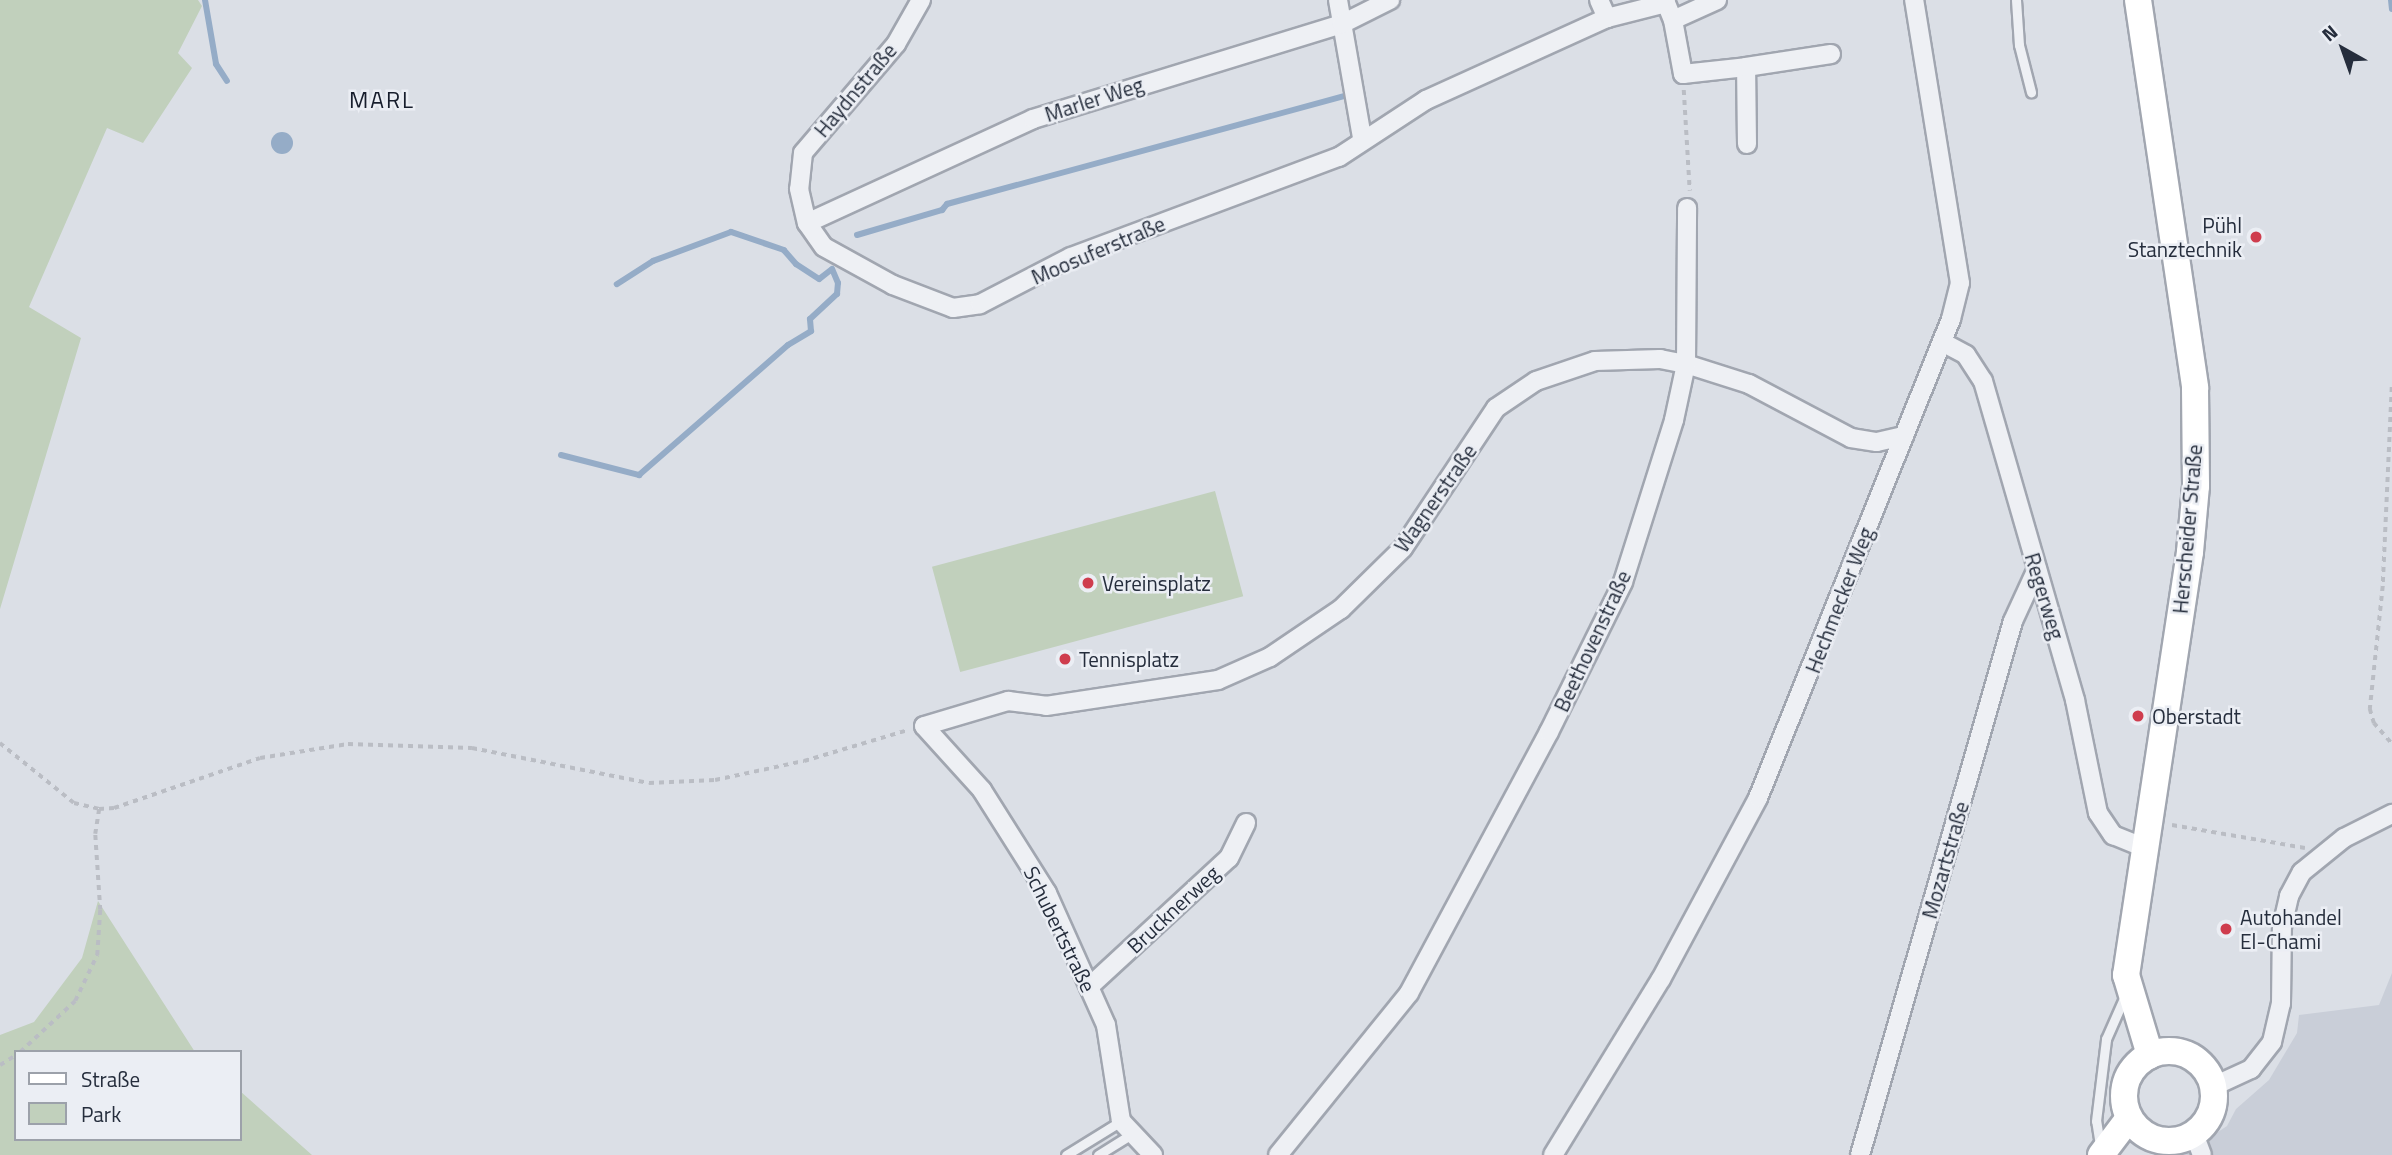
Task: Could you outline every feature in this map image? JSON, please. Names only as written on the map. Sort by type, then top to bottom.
[{"type":"main road","name":"Herscheider Straße","points":[[2138,0],[2195,388],[2196,486],[2190,552],[2130,930],[2128,988],[2150,1055]]},
{"type":"main road","points":[[2169,1051],[2188,1055],[2203,1066],[2214,1086],[2211,1113],[2198,1144],[2156,1140],[2140,1131],[2129,1118],[2124,1100],[2126,1082],[2138,1063],[2150,1055],[2169,1051]]},
{"type":"main road","points":[[2101,1154],[2129,1118]]},
{"type":"street","name":"Haydnstraße","points":[[807,223],[799,189],[803,153],[896,44],[920,0]]},
{"type":"street","points":[[1338,0],[1362,138]]},
{"type":"street","name":"Marler Weg","points":[[807,223],[1033,119],[1342,24],[1390,0]]},
{"type":"street","points":[[1599,0],[1608,18]]},
{"type":"street","points":[[1717,0],[1673,20],[1683,74],[1831,54]]},
{"type":"street","name":"Hechmecker Weg","points":[[1553,1155],[1661,979],[1753,809],[1942,342],[1960,283],[1914,0]]},
{"type":"street","name":"Moosuferstraße","points":[[807,223],[824,247],[892,285],[954,308],[980,304],[1071,257],[1339,157],[1362,138],[1426,100],[1608,18],[1666,3],[1673,20]]},
{"type":"street","points":[[1746,67],[1747,145]]},
{"type":"street","name":"Beethovenstraße","points":[[1278,1155],[1409,993],[1549,732],[1623,582],[1674,420],[1686,364],[1687,208]]},
{"type":"street","name":"Regerweg","points":[[1942,342],[1966,355],[1983,381],[2075,699],[2098,813],[2113,835],[2145,834]]},
{"type":"street","name":"Wagnerstraße","points":[[924,726],[1008,701],[1046,706],[1218,680],[1270,657],[1341,609],[1404,548],[1496,408],[1536,381],[1595,361],[1660,359],[1686,364],[1749,384],[1851,438],[1877,442],[1904,436]]},
{"type":"street","name":"Mozartstraße","points":[[1860,1155],[2013,621],[2037,569]]},
{"type":"street","name":"Schubertstraße","points":[[924,726],[982,790],[1040,881],[1106,1026],[1126,1128]]},
{"type":"street","points":[[2214,1086],[2251,1069],[2272,1042],[2280,1012],[2286,906],[2302,872],[2320,853],[2392,814]]},
{"type":"street","name":"Brucknerweg","points":[[1089,987],[1229,858],[1247,823]]},
{"type":"street","points":[[1126,1128],[1153,1155]]},
{"type":"lane","points":[[2016,0],[2019,45],[2031,92]]},
{"type":"lane","points":[[2101,1154],[2096,1121],[2106,1039],[2128,988]]},
{"type":"lane","points":[[1066,1155],[1126,1128]]},
{"type":"lane","points":[[1098,1155],[1126,1128]]},
{"type":"path","points":[[1683,74],[1690,192],[1687,208]]},
{"type":"path","points":[[2392,387],[2383,586],[2370,709],[2374,723],[2392,744]]},
{"type":"path","points":[[0,743],[74,803],[99,809],[114,808],[260,758],[348,744],[472,748],[649,783],[728,778],[804,761],[924,726]]},
{"type":"path","points":[[21,1050],[75,1001],[93,968],[99,939],[95,834],[99,809]]},
{"type":"path","points":[[2145,834],[2292,843],[2320,853]]},
{"type":"shaded area","points":[[2392,973],[2392,1155],[2183,1155],[2227,1126],[2236,1109],[2269,1080],[2297,1033],[2299,1015],[2379,1005]]},
{"type":"green space","points":[[0,0],[198,0],[202,6],[178,53],[192,68],[143,143],[107,128],[29,307],[81,338],[0,609]]},
{"type":"green space","name":"Vereinsplatz","points":[[1215,491],[1243,596],[960,672],[932,567]]},
{"type":"green space","points":[[98,901],[194,1050],[14,1050],[14,1141],[242,1141],[242,1093],[312,1155],[0,1155],[0,1035],[34,1022],[82,958]]},
{"type":"water","points":[[282,132],[290,135],[293,143],[290,151],[282,154],[274,151],[271,143],[274,135]]},
{"type":"waterway","points":[[205,0],[216,64],[227,81]]},
{"type":"waterway","points":[[2391,0],[2392,9]]},
{"type":"waterway","points":[[857,235],[942,210],[947,204],[1347,95]]},
{"type":"waterway","points":[[561,455],[639,475],[788,345],[811,331],[810,319],[837,294],[838,283],[832,269],[819,279],[796,264],[784,250],[731,232],[653,261],[617,284]]},
{"type":"place","name":"Pühl Stanztechnik","points":[[2256,237]]},
{"type":"place","name":"Vereinsplatz","points":[[1088,583]]},
{"type":"place","name":"Tennisplatz","points":[[1065,659]]},
{"type":"place","name":"Oberstadt","points":[[2138,716]]},
{"type":"place","name":"Autohandel El-Chami","points":[[2226,929]]},
{"type":"district","name":"MARL","points":[[382,100]]}]
